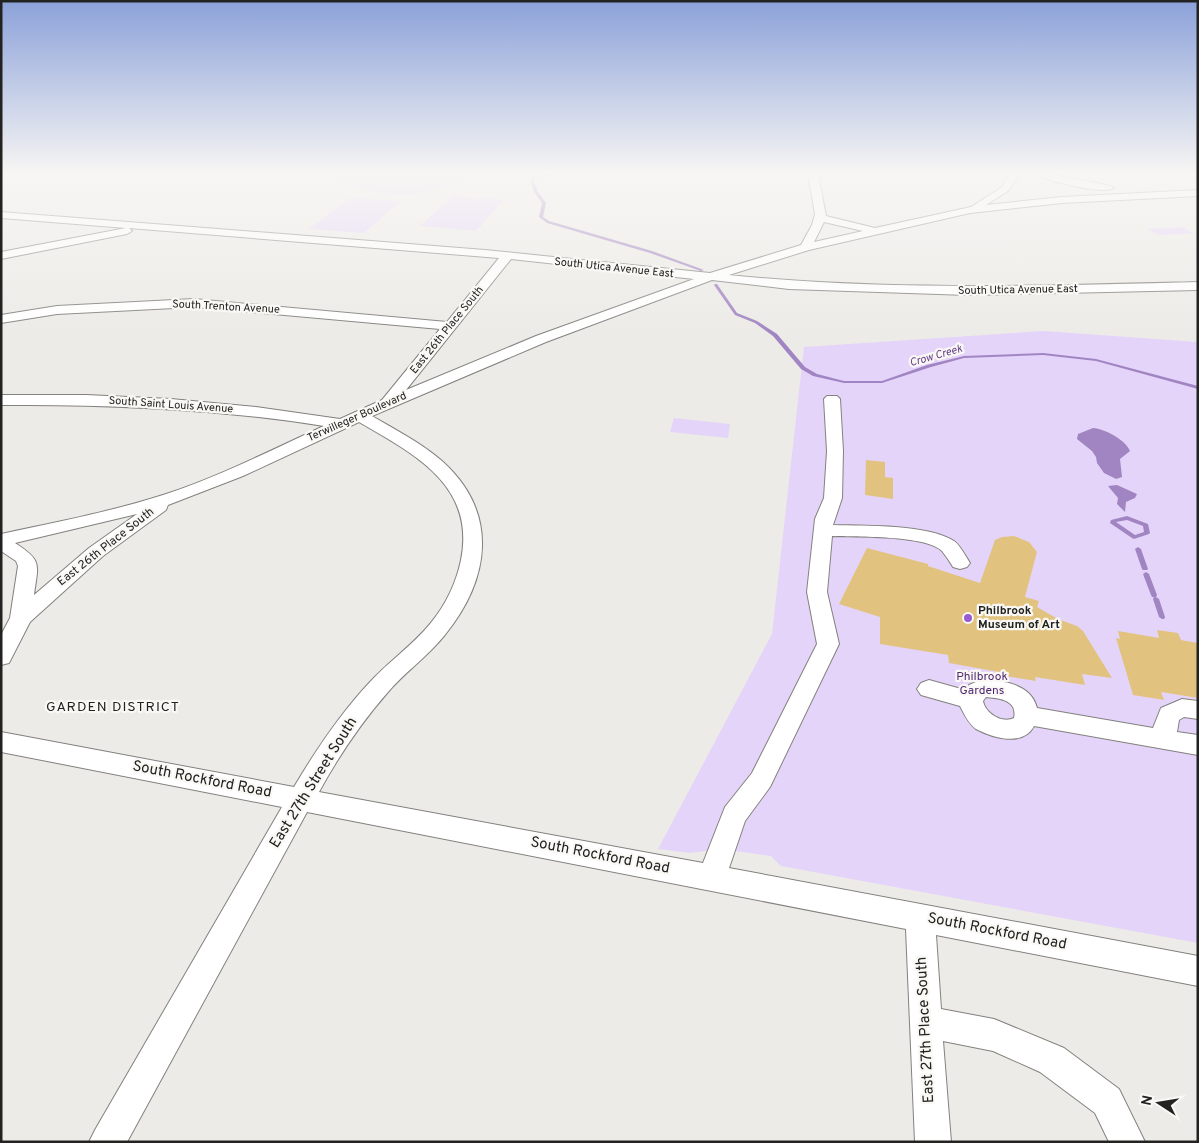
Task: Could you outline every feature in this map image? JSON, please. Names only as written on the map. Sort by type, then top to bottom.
[{"type":"street","points":[[1,256],[145,227]]},
{"type":"street","name":"South Utica Avenue East","points":[[151,227],[507,256],[799,286],[914,291],[1198,286]]},
{"type":"street","points":[[806,248],[815,227]]},
{"type":"street","points":[[862,227],[878,231]]},
{"type":"street","points":[[707,278],[806,248],[894,227]]},
{"type":"street","name":"East 26th Place South","points":[[386,404],[507,256]]},
{"type":"street","name":"Terwilleger Boulevard","points":[[1,541],[106,517],[171,498],[237,472],[340,424],[541,339],[619,308],[707,278]]},
{"type":"street","name":"South Trenton Avenue","points":[[1,319],[57,310],[194,303],[451,326]]},
{"type":"street","points":[[713,877],[734,815],[761,780],[828,644],[817,592],[824,519],[834,498],[835,451],[832,399]]},
{"type":"street","name":"South Saint Louis Avenue","points":[[1,400],[99,401],[219,408],[340,424]]},
{"type":"street","name":"East 27th Street South","points":[[108,1142],[301,799],[338,739],[366,701],[437,630],[464,586],[474,539],[470,512],[460,491],[448,475],[416,450],[360,416]]},
{"type":"street","name":"East 26th Place South","points":[[21,618],[96,552],[171,498]]},
{"type":"street","points":[[823,530],[892,533],[922,537],[948,546],[960,562]]},
{"type":"street","name":"East 26th Place South","points":[[1,541],[25,558],[28,566],[21,618],[1,658]]},
{"type":"street","points":[[983,688],[1001,689],[1019,698],[1025,704],[1028,716],[1026,723],[1021,727],[1004,729],[995,726],[979,717],[973,710],[971,700],[976,691],[983,688]]},
{"type":"street","points":[[929,689],[971,700]]},
{"type":"street","points":[[1165,739],[1165,724],[1169,714],[1182,708],[1198,710]]},
{"type":"street","points":[[1028,716],[1198,745]]},
{"type":"street","name":"South Rockford Road","points":[[1,742],[1198,971]]},
{"type":"street","name":"East 27th Place South","points":[[920,918],[933,1142]]},
{"type":"street","points":[[926,1022],[994,1035],[1052,1060],[1107,1101],[1126,1142]]},
{"type":"green space","points":[[311,227],[371,227],[364,233],[309,229]]},
{"type":"green space","points":[[435,227],[479,227],[476,231]]},
{"type":"green space","points":[[1184,227],[1194,234],[1158,235],[1147,229]]},
{"type":"green space","name":"Philbrook Gardens","points":[[1044,331],[1198,342],[1198,943],[781,866],[771,856],[721,849],[690,853],[658,849],[772,634],[804,347]]},
{"type":"green space","points":[[674,418],[730,424],[728,438],[670,432]]},
{"type":"shaded area","points":[[1093,428],[1103,430],[1128,447],[1130,451],[1120,459],[1122,477],[1116,479],[1104,473],[1092,451],[1077,439],[1078,434]]},
{"type":"shaded area","points":[[1117,485],[1137,494],[1135,498],[1126,502],[1125,512],[1117,504],[1118,498],[1108,486]]},
{"type":"building","points":[[866,460],[885,462],[885,477],[893,478],[893,499],[865,495]]},
{"type":"building","name":"Philbrook Museum of Art","points":[[1014,536],[1029,542],[1037,552],[1025,597],[1039,601],[1037,607],[1058,619],[1077,626],[1083,631],[1112,678],[1082,674],[1085,685],[1035,677],[1036,681],[999,675],[999,672],[949,663],[948,655],[880,644],[880,617],[839,604],[867,548],[928,564],[928,566],[980,583],[995,540]]},
{"type":"building","points":[[1157,630],[1178,633],[1181,640],[1198,643],[1198,698],[1161,692],[1164,700],[1133,695],[1116,638],[1120,639],[1118,631],[1159,638]]},
{"type":"waterway","name":"Crow Creek","points":[[566,227],[651,252],[702,270]]},
{"type":"waterway","name":"Crow Creek","points":[[716,285],[736,314],[756,322],[775,335],[803,368],[815,375],[844,382],[882,382],[929,366],[964,357],[1043,354],[1096,360],[1198,388]]},
{"type":"waterway","points":[[1127,518],[1146,525],[1147,533],[1134,537],[1113,523],[1113,521],[1127,518]]},
{"type":"waterway","points":[[1138,549],[1145,569]]},
{"type":"waterway","points":[[1146,574],[1154,595]]},
{"type":"waterway","points":[[1156,599],[1162,617]]},
{"type":"place","name":"Philbrook Museum of Art","points":[[968,618]]},
{"type":"district","name":"GARDEN DISTRICT","points":[[113,707]]}]
